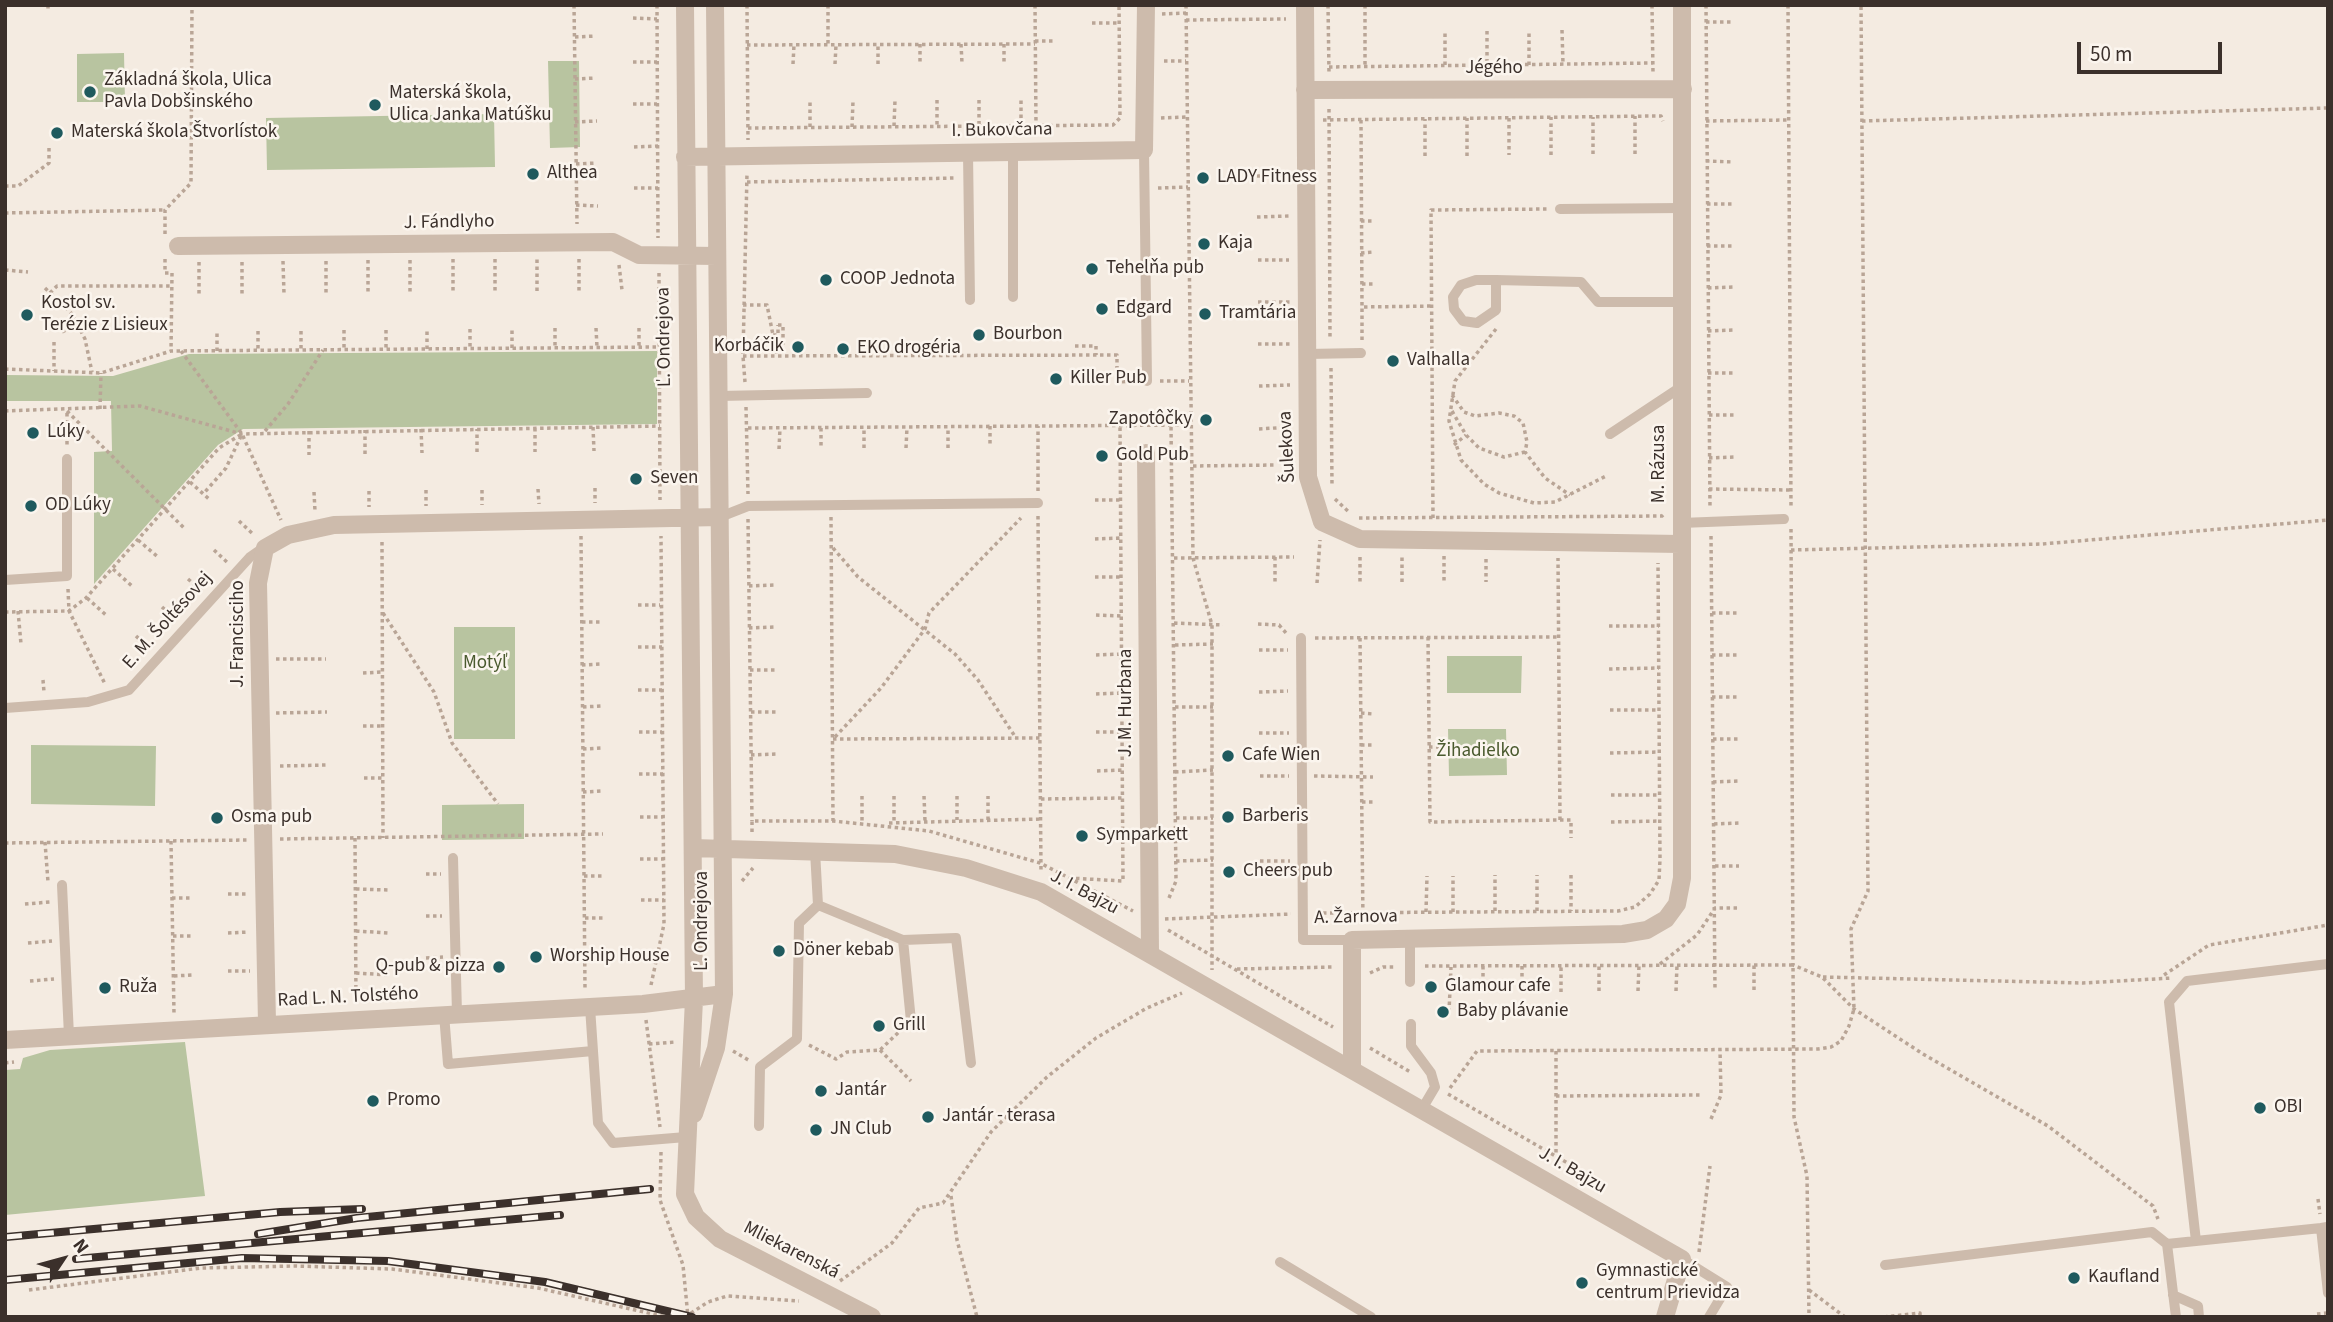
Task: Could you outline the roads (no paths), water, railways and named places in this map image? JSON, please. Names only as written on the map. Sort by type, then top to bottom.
[{"type":"street","name":"Ľ. Ondrejova","points":[[685,5],[685,256],[694,999],[685,1194],[696,1217]]},
{"type":"street","name":"Ľ. Ondrejova","points":[[686,1137],[716,1048],[724,994],[715,5]]},
{"type":"street","points":[[1144,150],[1146,5]]},
{"type":"street","name":"Šulekova","points":[[1305,5],[1299,349],[1308,477],[1322,522],[1360,539],[1681,544]]},
{"type":"street","name":"M. Rázusa","points":[[1666,919],[1677,904],[1682,878],[1682,5]]},
{"type":"street","name":"Jégého","points":[[1305,90],[1683,89]]},
{"type":"street","name":"I. Bukovčana","points":[[716,156],[1144,150]]},
{"type":"street","points":[[685,157],[716,156]]},
{"type":"street","name":"J. Fándlyho","points":[[169,243],[613,242],[639,255],[718,256]]},
{"type":"street","name":"J. M. Hurbana","points":[[1146,453],[1150,953]]},
{"type":"street","points":[[265,548],[288,536],[334,525],[720,517]]},
{"type":"street","name":"J. Francisciho","points":[[265,548],[258,583],[267,1023]]},
{"type":"street","name":"Ľ. Ondrejova","points":[[693,848],[723,848]]},
{"type":"street","name":"J. I. Bajzu","points":[[723,848],[895,854],[966,868],[1041,892],[1690,1263]]},
{"type":"street","name":"A. Žarnova","points":[[1358,940],[1623,934],[1647,930],[1666,919]]},
{"type":"street","points":[[1352,1068],[1362,1038],[1352,970],[1358,940]]},
{"type":"street","name":"Ľ. Ondrejova","points":[[694,999],[724,994]]},
{"type":"street","name":"Rad L. N. Tolstého","points":[[5,1040],[694,999]]},
{"type":"street","name":"Mliekarenská","points":[[696,1217],[720,1239],[872,1317]]},
{"type":"street","points":[[1665,1317],[1690,1263]]},
{"type":"lane","points":[[1144,150],[1147,381]]},
{"type":"lane","points":[[1013,152],[1013,297]]},
{"type":"lane","points":[[968,153],[970,300]]},
{"type":"lane","points":[[1560,209],[1682,208]]},
{"type":"lane","points":[[1496,280],[1496,310],[1477,323],[1463,321],[1454,309],[1453,297],[1461,285],[1476,279],[1581,282],[1598,302],[1682,302]]},
{"type":"lane","points":[[1299,349],[1331,354],[1362,353]]},
{"type":"lane","points":[[1610,434],[1681,387]]},
{"type":"lane","points":[[719,396],[867,393]]},
{"type":"lane","points":[[5,580],[67,576],[67,459]]},
{"type":"lane","points":[[720,517],[748,506],[1038,503]]},
{"type":"lane","points":[[1681,523],[1788,520]]},
{"type":"lane","name":"E. M. Šoltésovej","points":[[5,708],[88,702],[129,690],[250,557],[265,548]]},
{"type":"lane","name":"A. Žarnova","points":[[1301,638],[1303,940],[1358,940]]},
{"type":"lane","points":[[759,1126],[760,1067],[797,1039],[799,923],[818,905],[815,851]]},
{"type":"lane","points":[[453,858],[448,1064],[593,1051]]},
{"type":"lane","points":[[62,885],[69,1036]]},
{"type":"lane","points":[[818,905],[903,940],[956,938],[971,1063]]},
{"type":"lane","points":[[1410,939],[1410,982]]},
{"type":"lane","points":[[903,940],[911,1021]]},
{"type":"lane","points":[[2196,1241],[2169,1002],[2188,981],[2328,964]]},
{"type":"lane","points":[[588,1007],[598,1123],[613,1143],[686,1137]]},
{"type":"lane","points":[[1411,1024],[1411,1046],[1431,1073],[1435,1087],[1422,1109]]},
{"type":"lane","points":[[2167,1244],[2324,1227],[2328,1293]]},
{"type":"lane","points":[[1885,1265],[2152,1231],[2167,1244],[2176,1317]]},
{"type":"lane","points":[[1280,1262],[1371,1317]]},
{"type":"lane","points":[[1690,1263],[1727,1287],[1709,1317]]},
{"type":"lane","points":[[2174,1295],[2198,1306],[2199,1317]]},
{"type":"railway","points":[[258,1234],[357,1218],[650,1189]]},
{"type":"railway","points":[[6,1237],[280,1212],[362,1209]]},
{"type":"railway","points":[[76,1259],[560,1215]]},
{"type":"railway","points":[[5,1280],[242,1258],[388,1261],[545,1282],[692,1317]]},
{"type":"place","name":"Základná škola, Ulica Pavla Dobšinského","points":[[90,92]]},
{"type":"place","name":"Materská škola, Ulica Janka Matúšku","points":[[375,105]]},
{"type":"place","name":"Materská škola Štvorlístok","points":[[57,133]]},
{"type":"place","name":"Althea","points":[[533,174]]},
{"type":"place","name":"LADY Fitness","points":[[1203,178]]},
{"type":"place","name":"Kaja","points":[[1204,244]]},
{"type":"place","name":"Tehelňa pub","points":[[1092,269]]},
{"type":"place","name":"COOP Jednota","points":[[826,280]]},
{"type":"place","name":"Edgard","points":[[1102,309]]},
{"type":"place","name":"Tramtária","points":[[1205,314]]},
{"type":"place","name":"Kostol sv. Terézie z Lisieux","points":[[27,315]]},
{"type":"place","name":"Bourbon","points":[[979,335]]},
{"type":"place","name":"Korbáčik","points":[[798,347]]},
{"type":"place","name":"EKO drogéria","points":[[843,349]]},
{"type":"place","name":"Valhalla","points":[[1393,361]]},
{"type":"place","name":"Killer Pub","points":[[1056,379]]},
{"type":"place","name":"Zapotôčky","points":[[1206,420]]},
{"type":"place","name":"Lúky","points":[[33,433]]},
{"type":"place","name":"Gold Pub","points":[[1102,456]]},
{"type":"place","name":"Seven","points":[[636,479]]},
{"type":"place","name":"OD Lúky","points":[[31,506]]},
{"type":"place","name":"Cafe Wien","points":[[1228,756]]},
{"type":"place","name":"Barberis","points":[[1228,817]]},
{"type":"place","name":"Osma pub","points":[[217,818]]},
{"type":"place","name":"Symparkett","points":[[1082,836]]},
{"type":"place","name":"Cheers pub","points":[[1229,872]]},
{"type":"place","name":"Döner kebab","points":[[779,951]]},
{"type":"place","name":"Worship House","points":[[536,957]]},
{"type":"place","name":"Q-pub & pizza","points":[[499,967]]},
{"type":"place","name":"Glamour cafe","points":[[1431,987]]},
{"type":"place","name":"Ruža","points":[[105,988]]},
{"type":"place","name":"Baby plávanie","points":[[1443,1012]]},
{"type":"place","name":"Grill","points":[[879,1026]]},
{"type":"place","name":"Jantár","points":[[821,1091]]},
{"type":"place","name":"Promo","points":[[373,1101]]},
{"type":"place","name":"OBI","points":[[2260,1108]]},
{"type":"place","name":"Jantár - terasa","points":[[928,1117]]},
{"type":"place","name":"JN Club","points":[[816,1130]]},
{"type":"place","name":"Kaufland","points":[[2074,1278]]},
{"type":"place","name":"Gymnastické centrum Prievidza","points":[[1582,1283]]},
{"type":"park label","name":"Motýľ","points":[[485,664]]},
{"type":"park label","name":"Žihadielko","points":[[1478,752]]}]
